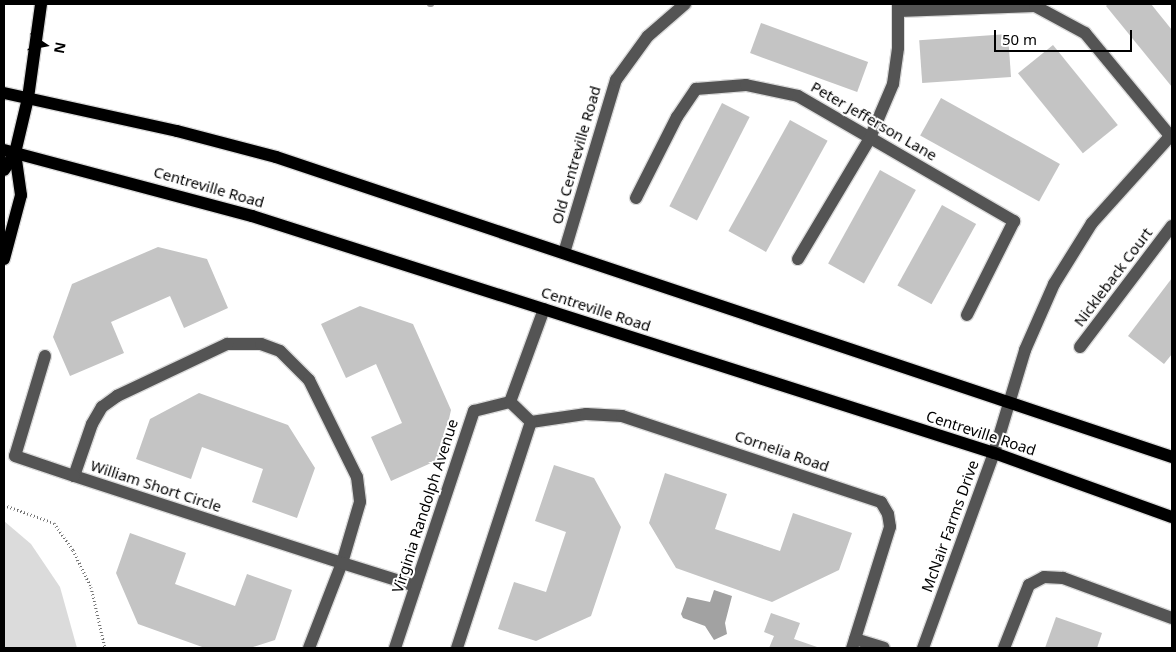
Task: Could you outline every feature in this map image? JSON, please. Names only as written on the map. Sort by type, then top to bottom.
[{"type":"main road","points":[[4,170],[28,98],[41,4]]},
{"type":"main road","points":[[4,93],[177,131],[276,158],[1172,457]]},
{"type":"main road","points":[[4,259],[21,195],[9,151]]},
{"type":"main road","name":"Centreville Road","points":[[9,151],[243,213],[994,454],[1172,517]]},
{"type":"street","name":"Old Centreville Road","points":[[564,253],[616,80],[648,36],[685,4]]},
{"type":"street","points":[[798,259],[870,138],[892,84],[899,7],[1035,6],[1085,32],[1172,136]]},
{"type":"street","name":"Peter Jefferson Lane","points":[[636,198],[677,117],[696,89],[746,85],[798,96],[1014,222],[967,315]]},
{"type":"street","name":"McNair Farms Drive","points":[[923,648],[994,454],[1025,350],[1054,284],[1092,223],[1172,136]]},
{"type":"street","name":"Nickleback Court","points":[[1080,347],[1172,226]]},
{"type":"street","points":[[457,648],[530,422],[510,402],[544,309]]},
{"type":"street","name":"William Short Circle","points":[[309,648],[342,563],[360,502],[357,477],[309,380],[280,352],[261,344],[227,344],[110,401],[102,407],[92,424],[74,476],[342,563]]},
{"type":"street","points":[[45,356],[15,456],[74,476]]},
{"type":"street","name":"Virginia Randolph Avenue","points":[[395,648],[474,411],[510,402]]},
{"type":"street","name":"Cornelia Road","points":[[530,422],[586,414],[622,416],[881,502],[888,514],[890,527],[854,644],[884,648]]},
{"type":"street","points":[[342,563],[416,586]]},
{"type":"street","points":[[1004,648],[1029,584],[1044,577],[1062,578],[1172,618]]},
{"type":"path","points":[[4,505],[54,523],[59,530],[73,550],[91,588],[105,648]]},
{"type":"shaded area","points":[[4,521],[31,544],[60,587],[77,648],[4,648]]},
{"type":"shaded area","points":[[714,590],[732,596],[725,623],[727,634],[714,640],[705,626],[683,618],[681,614],[687,597],[710,602]]},
{"type":"building","points":[[1108,4],[1151,4],[1172,30],[1172,87],[1106,6]]},
{"type":"building","points":[[761,23],[868,62],[857,92],[750,53]]},
{"type":"building","points":[[1008,34],[1011,77],[922,83],[919,40]]},
{"type":"building","points":[[1053,45],[1118,125],[1083,153],[1018,73]]},
{"type":"building","points":[[941,98],[1060,164],[1039,202],[920,136]]},
{"type":"building","points":[[722,103],[750,117],[697,220],[669,206]]},
{"type":"building","points":[[790,120],[828,141],[766,252],[728,231]]},
{"type":"building","points":[[880,170],[916,190],[864,283],[828,264]]},
{"type":"building","points":[[942,205],[976,224],[932,304],[897,285]]},
{"type":"building","points":[[158,247],[207,259],[228,308],[184,328],[170,296],[111,322],[124,353],[70,376],[53,337],[72,284]]},
{"type":"building","points":[[1172,278],[1172,354],[1164,364],[1128,336]]},
{"type":"building","points":[[360,306],[413,324],[451,410],[440,459],[391,481],[371,437],[402,423],[376,364],[346,378],[321,324]]},
{"type":"building","points":[[199,393],[288,425],[315,468],[297,518],[252,502],[263,469],[202,447],[191,479],[136,459],[150,419]]},
{"type":"building","points":[[554,465],[594,478],[621,527],[591,616],[536,641],[498,629],[514,582],[546,592],[566,532],[535,521]]},
{"type":"building","points":[[665,473],[727,494],[715,529],[780,551],[793,513],[852,533],[839,570],[772,602],[676,568],[649,523]]},
{"type":"building","points":[[130,533],[186,553],[175,584],[235,606],[247,574],[292,590],[275,640],[250,648],[205,648],[138,624],[116,573]]},
{"type":"building","points":[[771,613],[800,623],[794,639],[820,648],[769,648],[774,636],[764,632]]},
{"type":"building","points":[[1056,617],[1102,633],[1097,648],[1045,648]]}]
